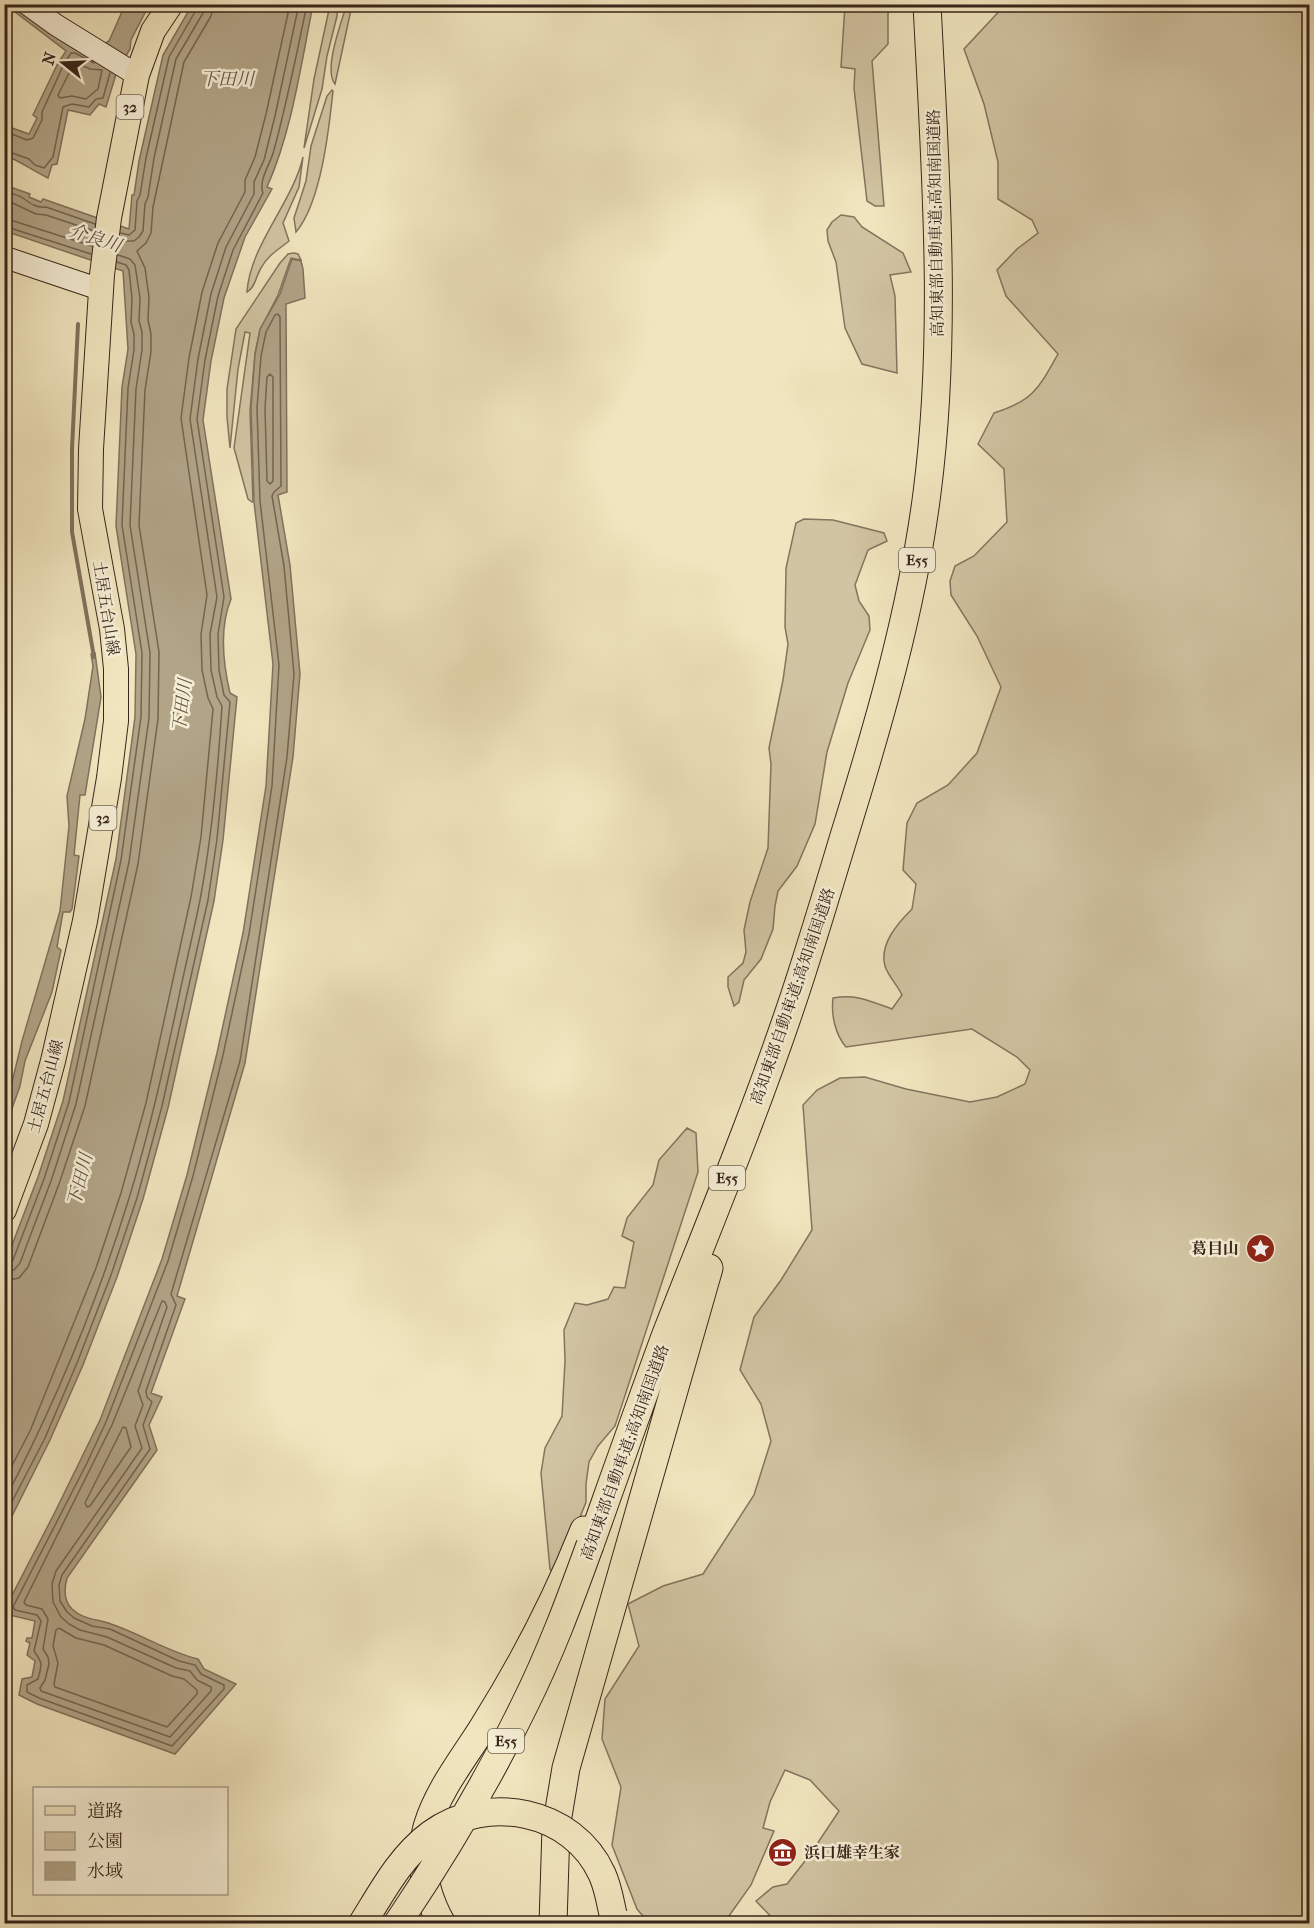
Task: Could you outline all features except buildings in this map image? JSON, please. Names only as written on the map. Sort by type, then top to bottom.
[{"type":"highway","name":"高知東部自動車道;高知南国道路","points":[[397,1923],[440,1859],[473,1803],[524,1706],[549,1652],[585,1544],[760,1094],[795,995],[879,719],[901,635],[919,546],[935,410],[939,325],[939,239],[927,4]]},
{"type":"highway","points":[[553,1923],[554,1858],[560,1801],[575,1731],[760,1094]]},
{"type":"highway","points":[[442,1923],[428,1894],[423,1871],[427,1828],[443,1789],[510,1681],[585,1544]]},
{"type":"highway","points":[[362,1923],[400,1865],[430,1834],[458,1818],[494,1811],[513,1811],[548,1821],[565,1830],[580,1842],[602,1874],[609,1894],[613,1923]]},
{"type":"main road","name":"土居五台山線","points":[[4,1210],[36,1124],[53,1061],[82,932],[101,831],[116,722],[116,669],[112,629],[90,509],[91,449],[102,283],[109,218],[132,72],[153,31],[171,4]]},
{"type":"street","points":[[27,4],[132,72]]},
{"type":"street","points":[[4,257],[102,283]]},
{"type":"green space","points":[[330,5],[338,5],[337,16],[322,89],[304,148],[314,79]]},
{"type":"green space","points":[[343,5],[352,5],[335,84],[331,70],[332,60],[344,13]]},
{"type":"green space","points":[[845,5],[888,5],[888,44],[872,61],[884,206],[875,206],[867,201],[854,88],[855,69],[841,67]]},
{"type":"green space","points":[[1005,5],[1309,5],[1309,1923],[777,1923],[756,1901],[773,1887],[787,1884],[839,1811],[810,1780],[785,1770],[770,1802],[763,1828],[774,1831],[751,1885],[724,1923],[649,1923],[637,1909],[612,1845],[621,1787],[602,1739],[605,1699],[639,1646],[628,1604],[663,1586],[703,1574],[754,1495],[771,1441],[761,1404],[740,1370],[754,1317],[781,1280],[812,1230],[803,1105],[817,1090],[840,1078],[865,1077],[906,1089],[970,1102],[997,1097],[1025,1084],[1030,1070],[1017,1057],[972,1029],[846,1047],[837,1030],[833,1011],[833,998],[856,998],[892,1009],[902,995],[886,970],[884,958],[891,934],[912,909],[916,884],[903,870],[907,823],[917,803],[948,785],[977,753],[1001,687],[977,636],[951,595],[950,581],[955,566],[974,556],[1007,522],[1004,469],[978,444],[994,413],[1018,404],[1033,392],[1058,354],[1006,296],[997,270],[1017,249],[1038,233],[1032,220],[998,199],[998,162],[984,104],[964,49]]},
{"type":"green space","points":[[332,90],[326,145],[318,185],[305,219],[296,232],[294,218],[306,181],[311,146],[327,96]]},
{"type":"green space","points":[[303,157],[299,187],[283,223],[289,241],[267,260],[259,271],[252,288],[247,292],[250,275],[263,240],[298,174]]},
{"type":"green space","points":[[841,215],[854,217],[862,227],[903,253],[911,272],[890,275],[895,296],[897,373],[862,364],[845,328],[836,262],[828,241],[827,230],[832,222]]},
{"type":"green space","points":[[288,254],[298,254],[301,260],[291,258],[278,295],[260,330],[255,353],[250,411],[252,502],[248,499],[234,448],[250,333],[245,332],[238,369],[230,448],[227,417],[227,389],[236,329],[280,263]]},
{"type":"green space","points":[[804,519],[833,520],[884,533],[887,541],[868,550],[855,585],[859,601],[869,616],[870,630],[848,683],[827,752],[815,824],[797,866],[778,891],[773,929],[761,959],[744,980],[739,1002],[734,1006],[728,987],[728,977],[743,963],[746,952],[744,930],[750,902],[768,848],[771,764],[769,748],[788,644],[785,627],[786,568],[796,523]]},
{"type":"green space","points":[[687,1128],[696,1133],[698,1172],[615,1426],[598,1446],[589,1462],[586,1502],[556,1578],[550,1569],[541,1473],[545,1448],[562,1416],[564,1330],[575,1303],[587,1305],[608,1299],[614,1287],[625,1288],[634,1242],[622,1236],[627,1218],[653,1185],[659,1160]]},
{"type":"water","points":[[6,5],[16,5],[58,36],[102,45],[109,41],[125,5],[149,5],[131,40],[130,49],[117,71],[106,107],[99,104],[90,115],[68,110],[57,164],[52,165],[48,178],[5,155],[4,125],[29,134],[37,118],[33,115],[66,51]]},
{"type":"water","name":"下田川","points":[[192,5],[313,5],[289,120],[276,166],[267,187],[272,189],[245,237],[224,298],[211,361],[203,420],[231,599],[227,610],[223,646],[230,693],[237,697],[223,840],[214,901],[168,1108],[143,1199],[117,1277],[83,1365],[50,1440],[5,1530],[4,1266],[38,1177],[63,1101],[116,859],[135,717],[136,654],[116,526],[122,387],[128,349],[123,271],[5,231],[5,185],[30,194],[29,197],[41,202],[43,199],[129,229],[132,195],[134,195],[139,161],[163,55]]},
{"type":"water","points":[[292,259],[301,261],[305,298],[286,304],[287,492],[278,495],[290,565],[300,674],[293,757],[245,1063],[177,1296],[185,1299],[151,1393],[162,1397],[149,1425],[157,1450],[67,1578],[65,1586],[67,1602],[76,1613],[122,1628],[176,1652],[198,1659],[204,1669],[236,1684],[175,1754],[37,1704],[19,1695],[22,1679],[32,1677],[35,1661],[27,1655],[30,1643],[26,1641],[27,1638],[32,1638],[35,1621],[5,1614],[5,1609],[100,1420],[162,1259],[187,1175],[243,933],[266,786],[273,664],[254,502],[251,408],[255,355],[260,329],[280,294]]},
{"type":"water","points":[[95,653],[101,697],[85,795],[80,795],[74,855],[79,856],[72,909],[70,912],[63,912],[57,947],[61,950],[52,992],[25,1061],[20,1086],[5,1128],[5,1111],[22,1041],[60,911],[69,826],[67,796],[85,719],[93,666],[91,654]]},
{"type":"waterway","points":[[78,324],[72,449],[72,532],[94,657]]},
{"type":"place","name":"葛目山","points":[[1260,1248]]},
{"type":"place","name":"浜口雄幸生家","points":[[783,1852]]},
{"type":"water label","name":"介良川","points":[[95,238]]}]
